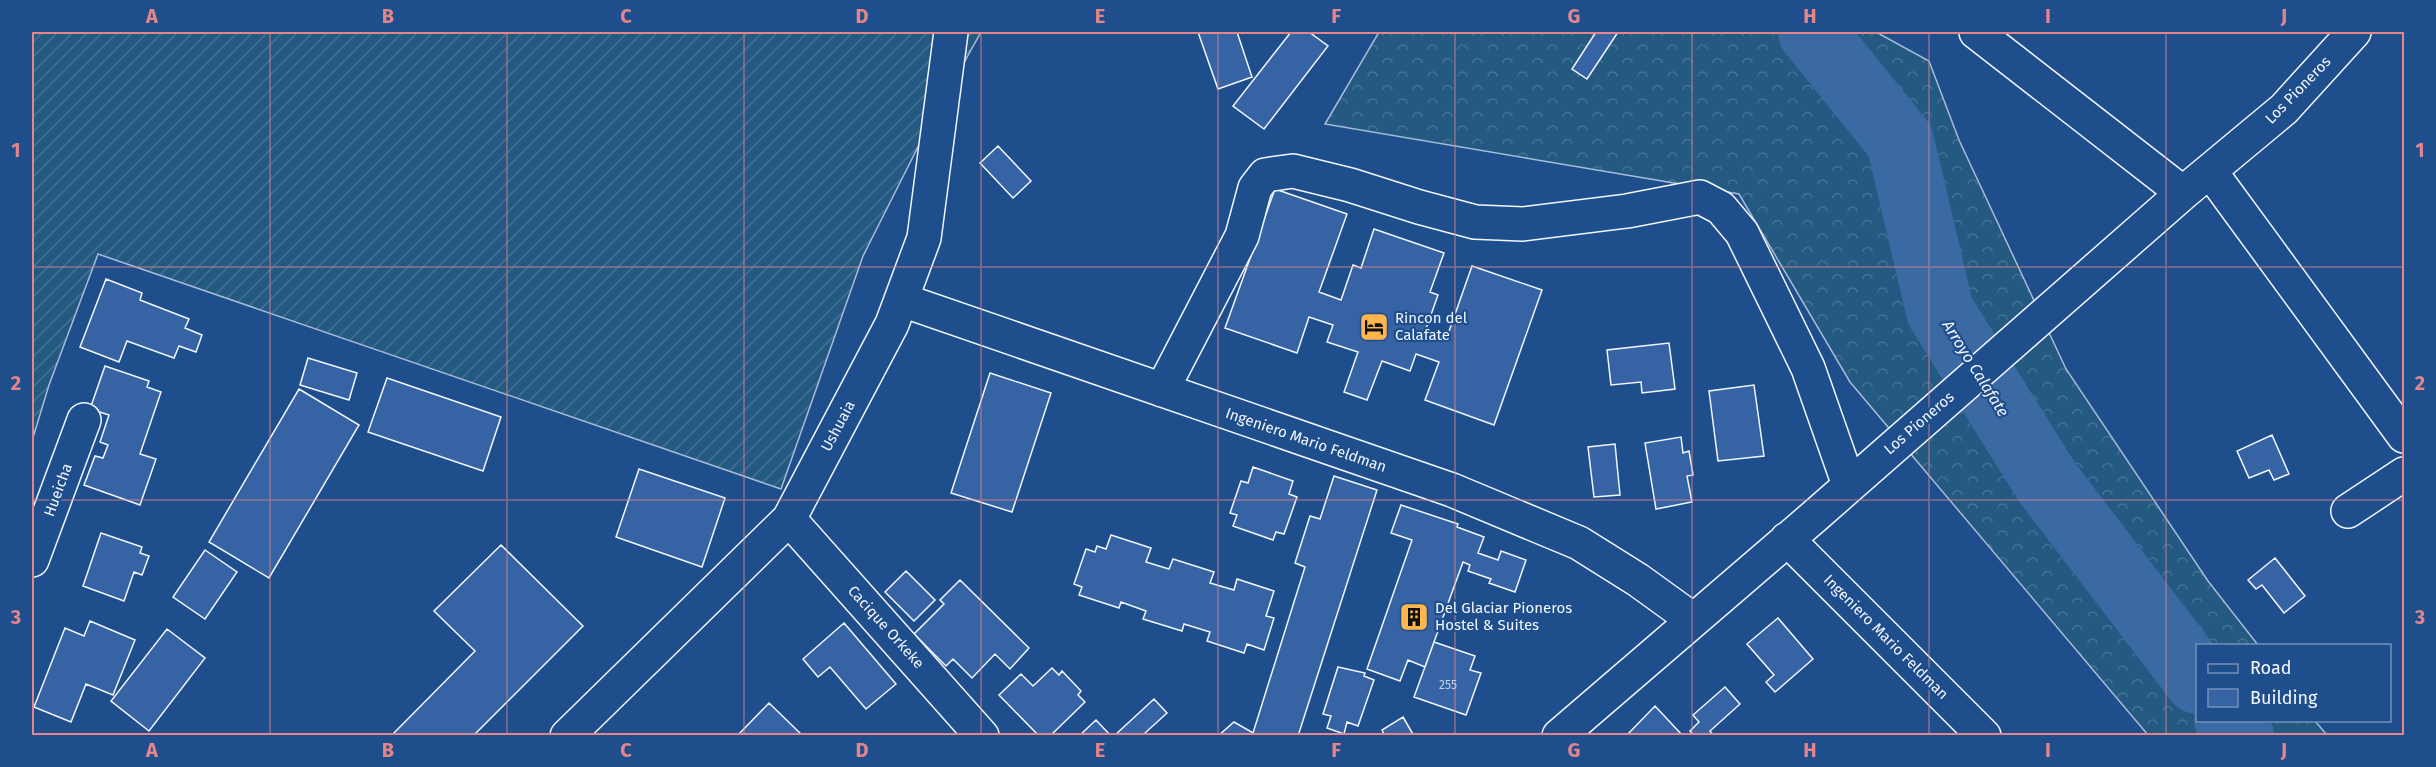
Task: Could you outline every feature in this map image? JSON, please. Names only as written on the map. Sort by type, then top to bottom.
[{"type":"street","name":"Ushuaia","points":[[567,735],[789,519],[892,324],[924,238],[951,32]]},
{"type":"street","points":[[1976,32],[2183,193]]},
{"type":"street","name":"Los Pioneros","points":[[1559,735],[2183,193],[2284,109],[2354,32]]},
{"type":"street","points":[[1162,390],[1242,236],[1255,188],[1265,175],[1293,171],[1350,185],[1475,222],[1533,223],[1627,211],[1700,197],[1721,208],[1742,233],[1808,368],[1849,485]]},
{"type":"street","points":[[2210,171],[2404,436]]},
{"type":"street","name":"Ingeniero Mario Feldman","points":[[902,300],[1452,490],[1579,543],[1638,580],[1692,619]]},
{"type":"street","name":"Hueicha","points":[[32,560],[84,420]]},
{"type":"street","points":[[2348,511],[2404,474]]},
{"type":"street","name":"Cacique Orkeke","points":[[789,519],[982,735]]},
{"type":"street","name":"Ingeniero Mario Feldman","points":[[1787,539],[1984,735]]},
{"type":"green space","points":[[32,32],[981,32],[928,127],[863,256],[781,489],[98,254],[49,385],[32,441]]},
{"type":"green space","points":[[1379,32],[1876,32],[1929,61],[1959,140],[2066,369],[2208,581],[2257,644],[2196,644],[2196,722],[2316,722],[2327,735],[2148,735],[1850,382],[1739,194],[1325,124]]},
{"type":"building","points":[[1198,32],[1237,32],[1252,77],[1218,89]]},
{"type":"building","points":[[1291,32],[1309,32],[1328,46],[1264,129],[1233,106]]},
{"type":"building","points":[[1596,32],[1618,32],[1587,79],[1572,69]]},
{"type":"building","points":[[998,146],[1031,181],[1013,198],[980,163]]},
{"type":"building","points":[[1275,189],[1347,214],[1319,292],[1341,300],[1353,265],[1361,268],[1374,229],[1444,253],[1430,292],[1438,295],[1426,329],[1447,337],[1472,266],[1542,290],[1494,425],[1425,400],[1439,362],[1416,354],[1410,371],[1382,361],[1367,400],[1344,392],[1358,352],[1327,342],[1333,325],[1309,317],[1297,353],[1225,328]]},
{"type":"building","points":[[106,279],[142,293],[140,300],[189,319],[185,328],[202,335],[196,352],[179,346],[174,358],[127,341],[119,362],[80,347]]},
{"type":"building","points":[[1669,343],[1675,389],[1642,393],[1641,382],[1611,385],[1607,350]]},
{"type":"building","points":[[308,358],[357,373],[349,400],[300,385]]},
{"type":"building","points":[[105,366],[149,381],[147,387],[161,392],[140,454],[156,459],[140,505],[84,485],[95,456],[103,458],[108,445],[100,442],[109,415],[90,409]]},
{"type":"building","points":[[990,373],[1051,393],[1012,512],[951,493]]},
{"type":"building","points":[[387,378],[501,417],[483,471],[368,432]]},
{"type":"building","points":[[1754,385],[1764,456],[1718,461],[1709,391]]},
{"type":"building","points":[[299,389],[359,425],[269,578],[209,542]]},
{"type":"building","points":[[2272,435],[2289,474],[2274,480],[2269,470],[2249,478],[2237,451]]},
{"type":"building","points":[[1681,437],[1683,453],[1689,451],[1693,475],[1687,476],[1692,502],[1656,509],[1645,443]]},
{"type":"building","points":[[1615,444],[1620,495],[1594,497],[1588,447]]},
{"type":"building","points":[[1253,467],[1293,481],[1289,494],[1297,497],[1284,534],[1276,532],[1273,540],[1233,526],[1237,515],[1230,513],[1241,481],[1248,483]]},
{"type":"building","points":[[639,469],[725,498],[702,567],[616,537]]},
{"type":"building","points":[[1334,476],[1377,490],[1298,736],[1218,736],[1234,722],[1253,733],[1305,567],[1295,563],[1310,516],[1320,519]]},
{"type":"building","name":"Del Glaciar Pioneros Hostel & Suites","points":[[1401,505],[1458,524],[1457,527],[1484,537],[1478,553],[1498,560],[1501,551],[1526,560],[1515,592],[1489,583],[1491,579],[1468,571],[1470,565],[1463,562],[1425,667],[1408,660],[1400,681],[1367,669],[1412,540],[1391,533]]},
{"type":"building","points":[[101,533],[142,547],[140,553],[149,556],[142,575],[134,572],[124,601],[83,586]]},
{"type":"building","points":[[1111,535],[1151,548],[1146,562],[1169,569],[1173,559],[1214,572],[1210,583],[1234,590],[1237,579],[1274,591],[1266,616],[1274,618],[1264,650],[1247,644],[1244,653],[1207,641],[1210,632],[1184,624],[1182,631],[1143,619],[1146,611],[1121,602],[1119,608],[1079,595],[1082,587],[1074,584],[1086,549],[1095,552],[1097,546],[1106,549]]},
{"type":"building","points":[[501,545],[583,626],[473,736],[391,736],[475,651],[434,611]]},
{"type":"building","points":[[205,550],[237,572],[205,619],[173,597]]},
{"type":"building","points":[[2275,558],[2305,596],[2284,613],[2262,585],[2256,589],[2248,580]]},
{"type":"building","points":[[906,571],[935,600],[914,621],[885,592]]},
{"type":"building","points":[[960,580],[1029,648],[1010,669],[995,654],[972,678],[953,659],[946,666],[914,634],[944,604],[940,600]]},
{"type":"building","points":[[1778,618],[1813,659],[1775,692],[1766,682],[1774,675],[1747,644]]},
{"type":"building","points":[[90,621],[135,640],[113,695],[86,684],[71,722],[34,707],[65,628],[84,636]]},
{"type":"building","points":[[844,623],[896,684],[866,709],[830,667],[818,677],[803,659]]},
{"type":"building","points":[[167,629],[205,658],[149,731],[111,701]]},
{"type":"building","name":"Del Glaciar Pioneros Hostel & Suites","points":[[1434,642],[1475,656],[1470,670],[1481,673],[1466,715],[1414,697]]},
{"type":"building","points":[[1338,667],[1365,673],[1364,676],[1374,680],[1358,726],[1347,722],[1344,734],[1327,728],[1331,716],[1323,714]]},
{"type":"building","points":[[1052,668],[1059,675],[1062,671],[1081,691],[1078,695],[1085,702],[1050,736],[1039,736],[999,695],[1021,674],[1033,686]]},
{"type":"building","points":[[1725,687],[1740,704],[1710,731],[1714,736],[1694,736],[1690,731],[1699,722],[1693,715]]},
{"type":"building","points":[[1154,699],[1167,713],[1145,733],[1147,736],[1114,736]]},
{"type":"building","points":[[769,703],[803,736],[737,736]]},
{"type":"building","points":[[1655,706],[1683,736],[1626,736]]},
{"type":"building","points":[[1403,717],[1414,736],[1385,736],[1382,730]]},
{"type":"building","points":[[1096,720],[1111,736],[1079,736]]},
{"type":"waterway","name":"Arroyo Calafate","points":[[1812,32],[1900,141],[1940,311],[2047,482],[2196,677]]},
{"type":"waterway","name":"Arroyo Calafate","points":[[2230,722],[2240,736]]},
{"type":"place","name":"Rincon del Calafate","points":[[1374,327]]},
{"type":"place","name":"Del Glaciar Pioneros Hostel & Suites","points":[[1414,617]]}]
